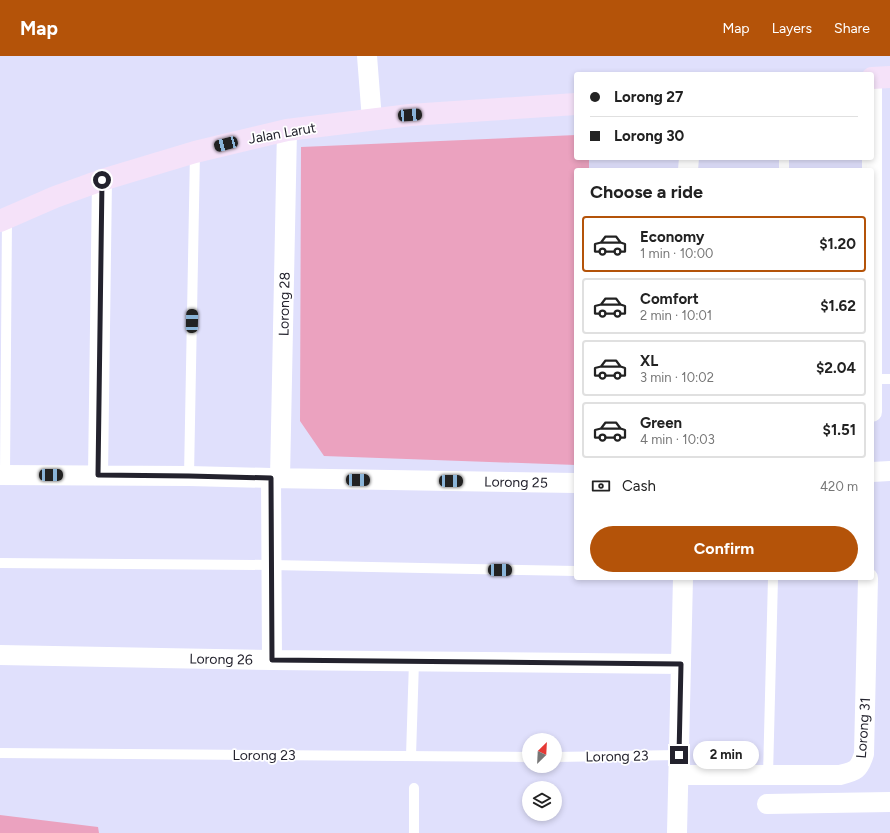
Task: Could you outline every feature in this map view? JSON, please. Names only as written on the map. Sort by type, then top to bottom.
[{"type":"main road","points":[[874,78],[890,76]]},
{"type":"main road","name":"Jalan Larut","points":[[3,220],[55,197],[102,180],[195,152],[287,130],[410,115],[574,104]]},
{"type":"street","points":[[367,56],[372,120]]},
{"type":"street","name":"Lorong 28","points":[[272,660],[271,565],[287,130]]},
{"type":"street","points":[[98,475],[102,180]]},
{"type":"street","points":[[874,472],[890,471]]},
{"type":"street","name":"Lorong 25","points":[[2,475],[189,476],[574,483]]},
{"type":"street","points":[[677,833],[683,580]]},
{"type":"street","name":"Lorong 31","points":[[679,775],[840,775],[854,771],[860,765],[864,754],[868,580]]},
{"type":"street","name":"Lorong 26","points":[[0,655],[272,660],[681,664]]},
{"type":"street","points":[[767,804],[890,802]]},
{"type":"lane","points":[[189,476],[195,152]]},
{"type":"lane","points":[[2,475],[3,220]]},
{"type":"lane","points":[[874,379],[890,379]]},
{"type":"lane","points":[[0,563],[271,565],[574,571]]},
{"type":"lane","points":[[768,775],[773,580]]},
{"type":"lane","points":[[411,756],[414,661]]},
{"type":"lane","name":"Lorong 23","points":[[0,753],[522,757]]},
{"type":"lane","name":"Lorong 23","points":[[562,757],[679,755]]},
{"type":"lane","points":[[414,788],[414,833]]},
{"type":"shaded area","points":[[574,135],[574,160],[589,160],[589,168],[574,168],[574,465],[324,456],[300,421],[301,147]]},
{"type":"shaded area","points":[[0,815],[98,827],[99,833],[0,833]]},
{"type":"route","points":[[102,180],[98,475],[271,478],[272,660],[681,664],[679,755]]}]
